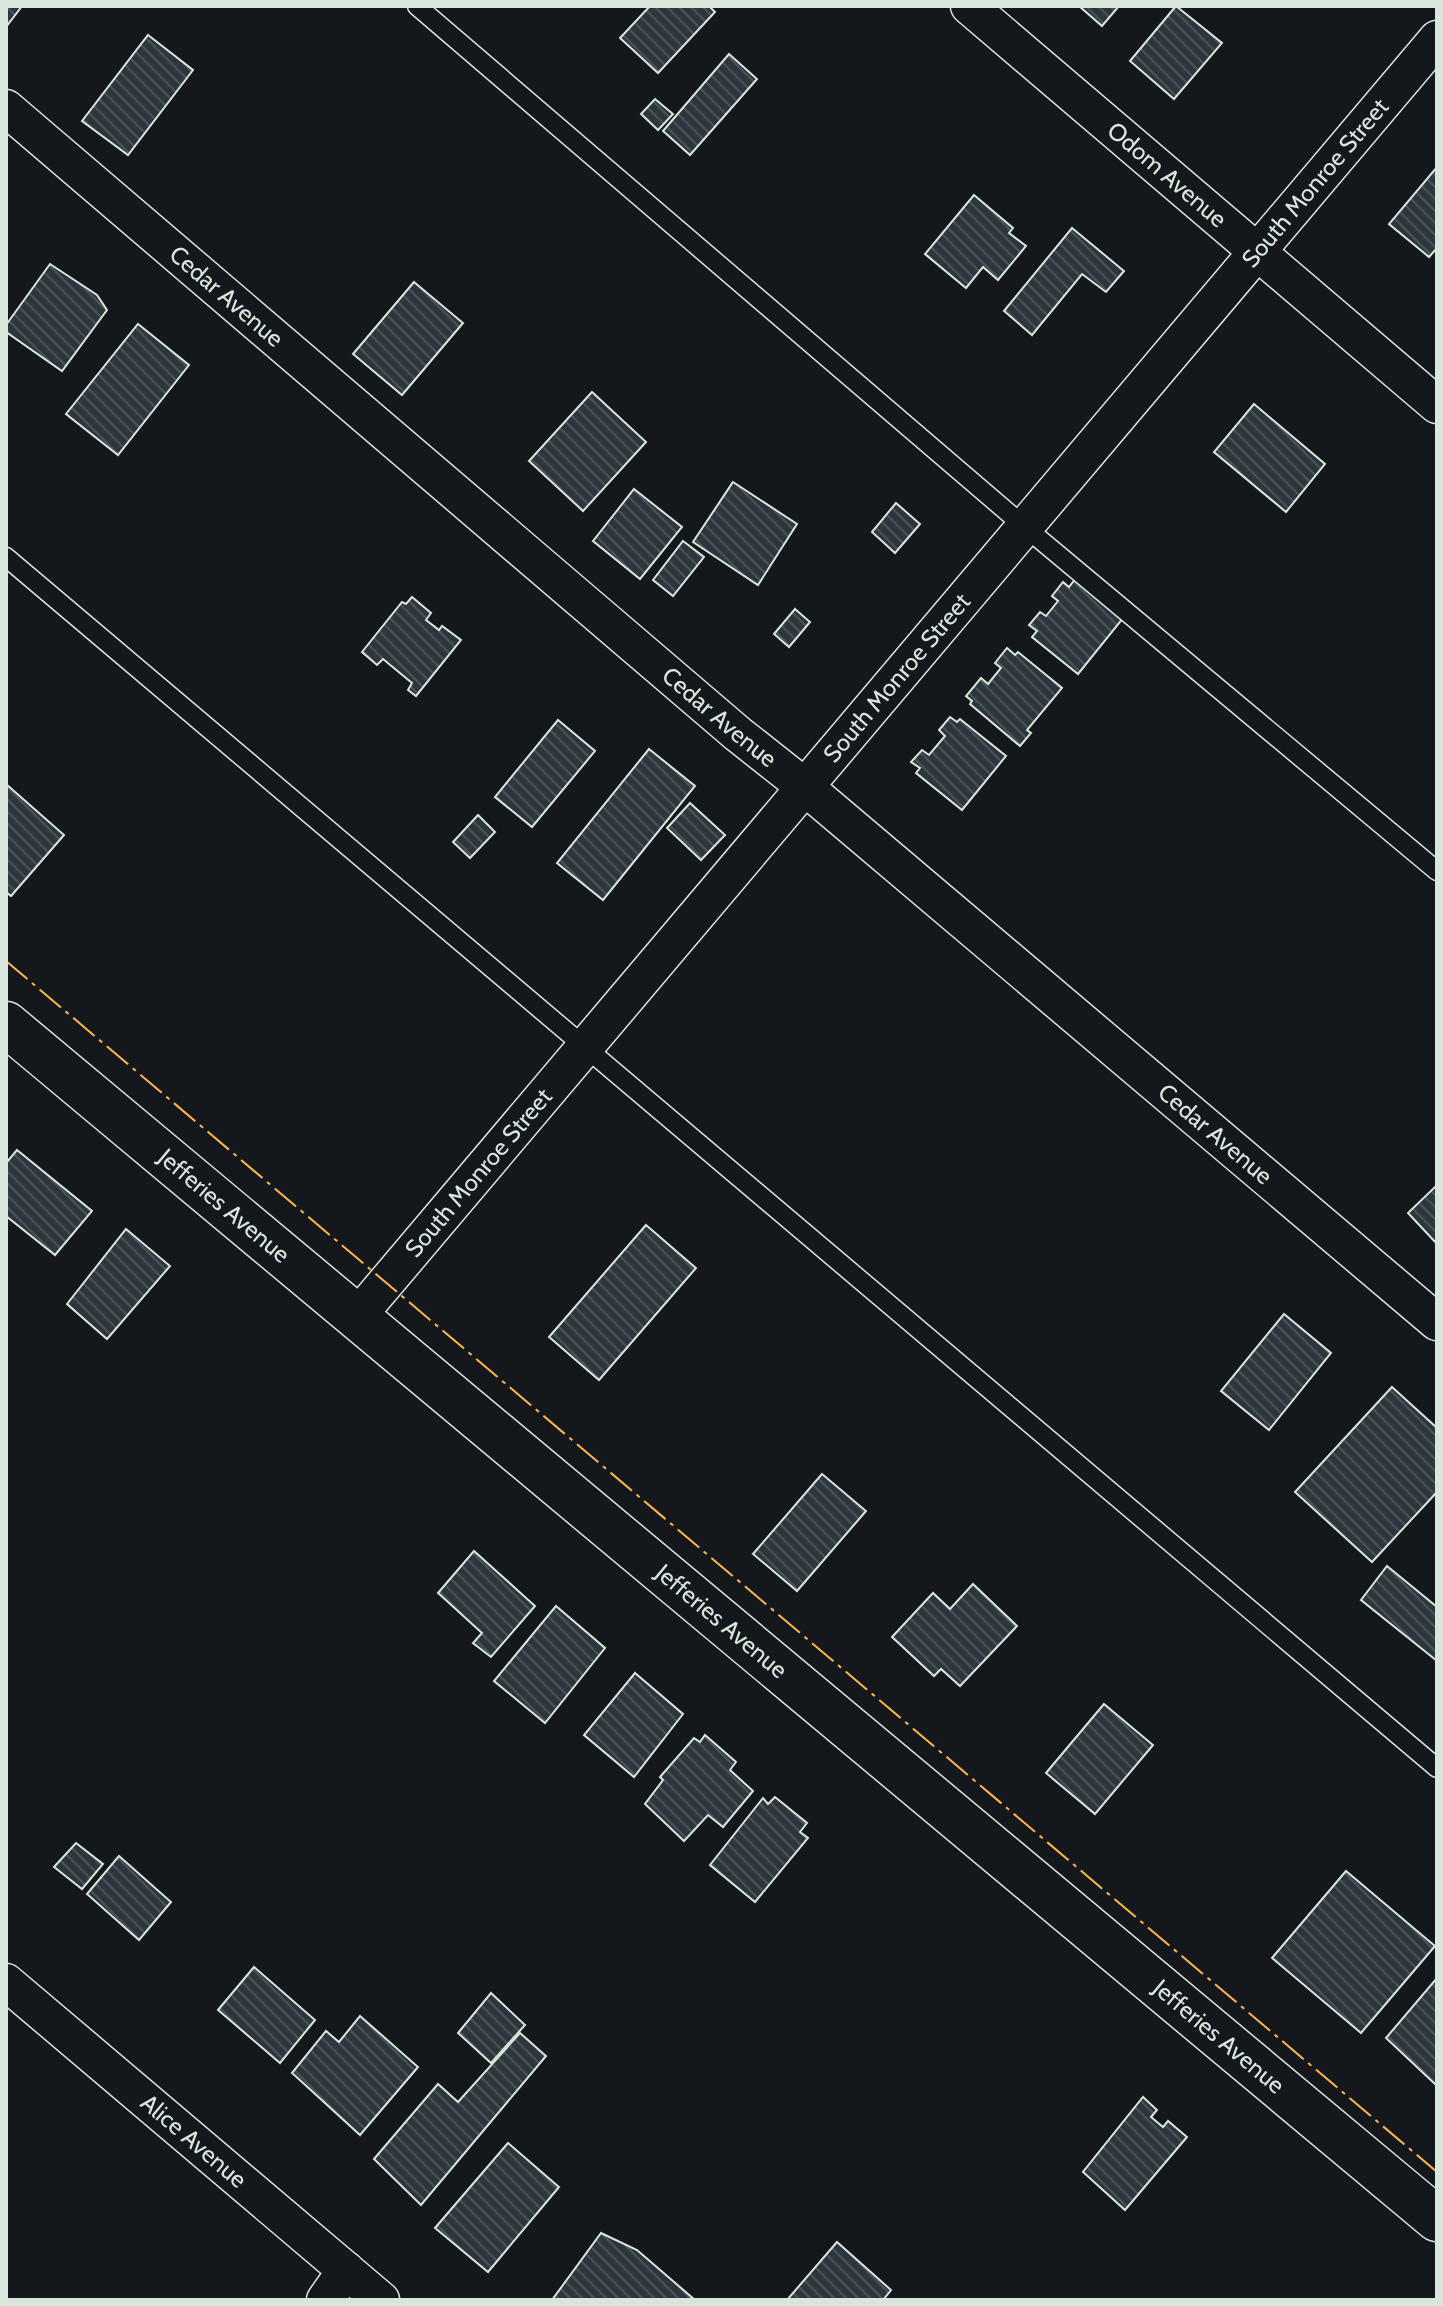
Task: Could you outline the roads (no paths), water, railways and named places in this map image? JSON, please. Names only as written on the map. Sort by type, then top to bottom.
[{"type":"street","name":"Odom Avenue","points":[[969,6],[1437,405]]},
{"type":"street","name":"South Monroe Street","points":[[356,1318],[1437,39]]},
{"type":"street","name":"Cedar Avenue","points":[[6,108],[738,734],[805,787],[1437,1322]]},
{"type":"street","name":"Jefferies Avenue","points":[[6,1024],[1437,2219]]},
{"type":"street","name":"Alice Avenue","points":[[6,1982],[381,2300]]},
{"type":"street","points":[[325,2300],[346,2270]]},
{"type":"lane","points":[[417,6],[1025,527],[1437,871]]},
{"type":"lane","points":[[6,557],[1437,1768]]}]
